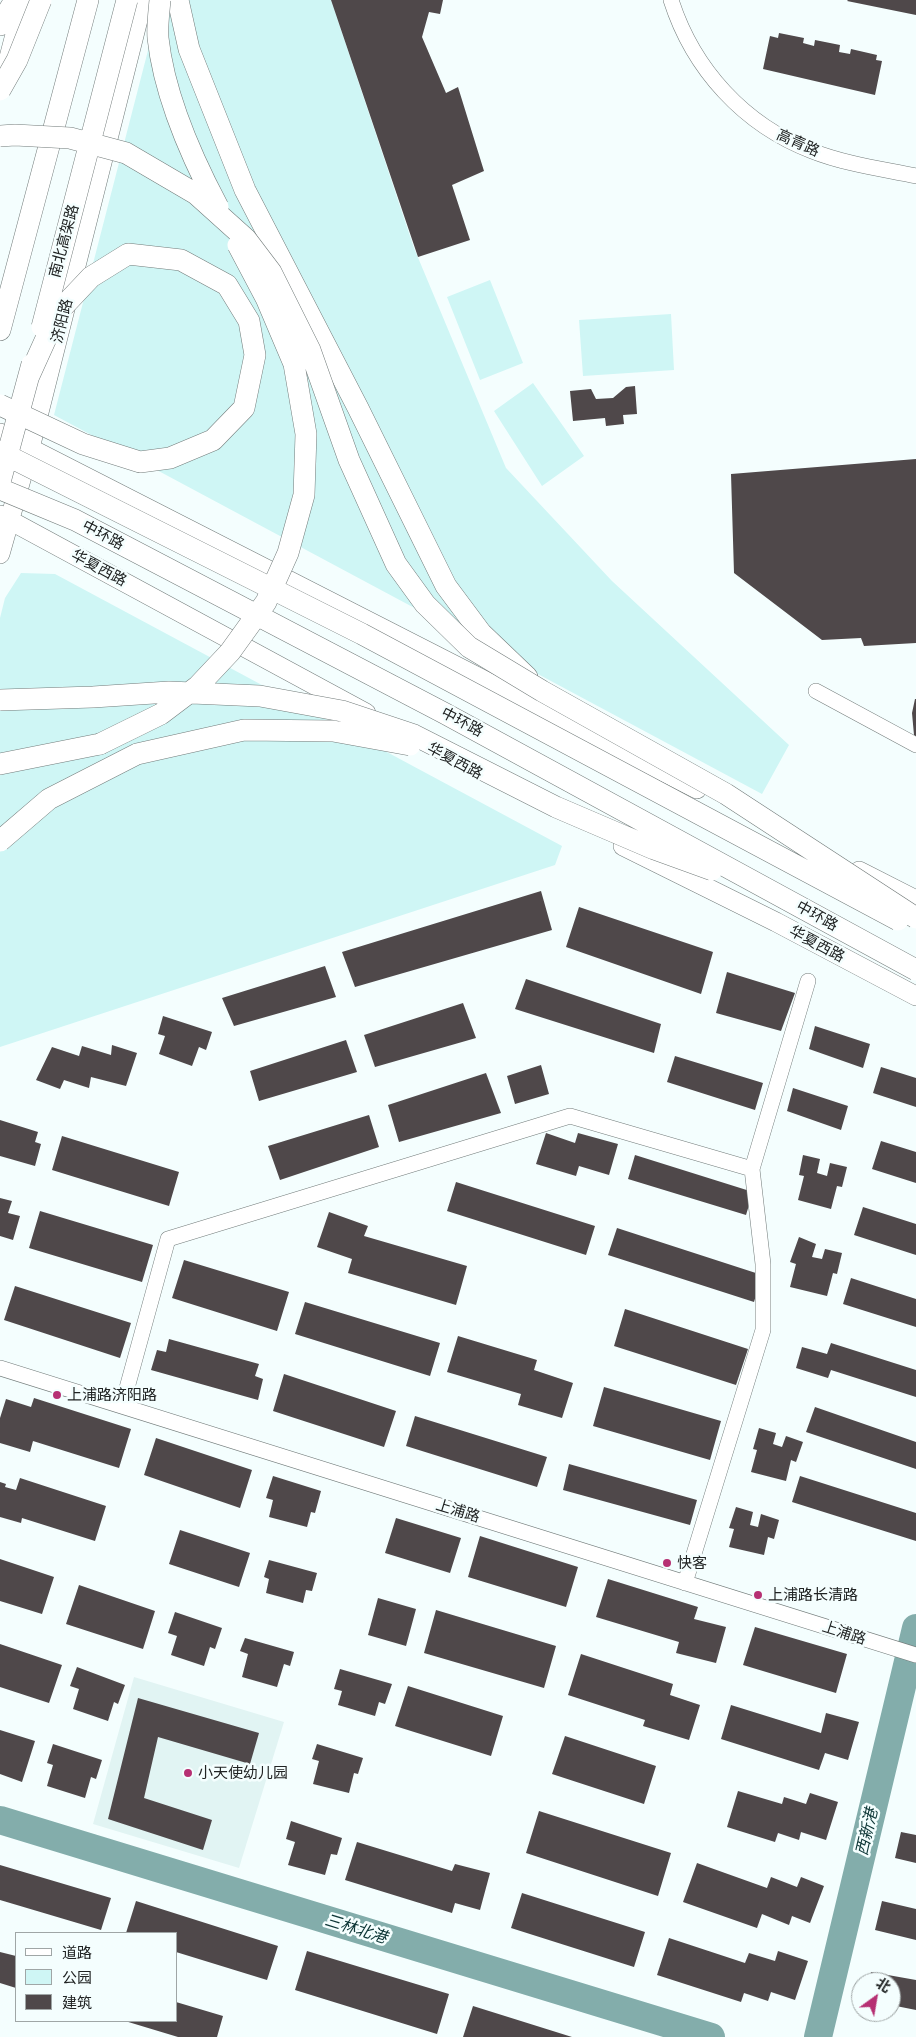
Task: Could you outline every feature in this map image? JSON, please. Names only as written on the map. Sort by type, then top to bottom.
[{"type":"highway","points":[[0,25],[15,0]]},
{"type":"highway","points":[[0,90],[17,60],[41,0]]},
{"type":"highway","points":[[0,330],[88,0]]},
{"type":"highway","name":"南北高架路","points":[[0,482],[127,0]]},
{"type":"highway","points":[[0,764],[100,744],[161,714],[198,686],[230,652],[266,602],[288,553],[304,495],[306,434],[294,364],[266,298],[196,167],[166,82],[158,38],[160,0]]},
{"type":"highway","points":[[178,0],[189,49],[245,190],[358,408],[446,586],[481,633],[542,691]]},
{"type":"highway","points":[[0,136],[15,134],[70,138],[126,152],[196,194],[246,239],[271,272],[310,350],[349,460],[396,564],[425,604],[469,647],[542,691],[726,794],[916,918]]},
{"type":"highway","points":[[0,405],[83,444],[140,462],[170,458],[213,440],[244,408],[255,355],[249,321],[227,285],[181,260],[128,254],[91,277],[58,312],[29,376]]},
{"type":"highway","name":"中环路","points":[[0,452],[362,634],[916,929]]},
{"type":"highway","name":"中环路","points":[[0,489],[75,520],[444,713],[916,970]]},
{"type":"highway","points":[[0,700],[169,692],[260,696],[342,711],[414,735],[556,807],[654,849],[770,890]]},
{"type":"highway","points":[[0,841],[49,799],[137,754],[244,730],[333,731],[447,752]]},
{"type":"main road","points":[[0,97],[24,0]]},
{"type":"main road","name":"济阳路","points":[[0,554],[4,517],[30,448],[143,0]]},
{"type":"main road","points":[[0,433],[916,900]]},
{"type":"main road","name":"华夏西路","points":[[4,517],[463,765],[776,922],[916,996]]},
{"type":"street","name":"高青路","points":[[671,0],[676,17],[704,68],[734,102],[750,116],[791,142],[837,158],[916,176]]},
{"type":"street","points":[[816,691],[916,745]]},
{"type":"street","points":[[685,1582],[763,1330],[763,1264],[752,1169],[808,981]]},
{"type":"street","points":[[122,1406],[168,1239],[570,1116],[752,1169]]},
{"type":"street","name":"上浦路","points":[[0,1368],[916,1655]]},
{"type":"shaded area","name":"小天使幼儿园","points":[[134,1677],[284,1722],[239,1868],[93,1824]]},
{"type":"green space","points":[[161,0],[331,0],[414,248],[506,468],[612,581],[789,745],[762,794],[54,415]]},
{"type":"green space","points":[[490,280],[523,363],[480,380],[447,297]]},
{"type":"green space","points":[[671,314],[674,370],[583,376],[579,320]]},
{"type":"green space","points":[[533,383],[584,456],[542,486],[494,411]]},
{"type":"green space","points":[[21,573],[55,574],[562,846],[555,865],[0,1047],[0,618],[5,598]]},
{"type":"building","points":[[331,0],[443,0],[440,14],[429,12],[422,37],[446,93],[458,87],[484,171],[452,185],[470,240],[418,257]]},
{"type":"building","points":[[916,0],[916,15],[847,1]]},
{"type":"building","points":[[779,33],[804,38],[803,43],[814,46],[815,40],[840,45],[839,52],[850,54],[851,49],[877,55],[876,60],[882,61],[875,95],[763,69],[770,36],[778,38]]},
{"type":"building","points":[[635,386],[637,414],[623,415],[624,424],[606,426],[605,418],[573,421],[570,391],[591,389],[596,399],[613,398],[626,387]]},
{"type":"building","points":[[916,459],[916,643],[864,646],[861,638],[822,640],[734,573],[731,474]]},
{"type":"building","points":[[915,699],[916,737],[914,735],[912,713]]},
{"type":"building","points":[[541,891],[552,930],[355,987],[342,952]]},
{"type":"building","points":[[579,907],[713,952],[701,994],[566,947]]},
{"type":"building","points":[[325,966],[336,997],[234,1026],[222,998]]},
{"type":"building","points":[[727,972],[795,993],[781,1031],[716,1013]]},
{"type":"building","points":[[526,979],[661,1024],[654,1053],[515,1009]]},
{"type":"building","points":[[463,1003],[476,1038],[375,1067],[364,1035]]},
{"type":"building","points":[[163,1016],[212,1032],[206,1050],[199,1047],[192,1066],[159,1054],[165,1036],[158,1034]]},
{"type":"building","points":[[815,1026],[870,1044],[863,1068],[809,1049]]},
{"type":"building","points":[[346,1040],[357,1072],[259,1101],[250,1071]]},
{"type":"building","points":[[112,1045],[137,1053],[126,1086],[91,1077],[89,1088],[64,1080],[60,1089],[36,1080],[52,1047],[79,1056],[82,1046],[111,1055]]},
{"type":"building","points":[[675,1056],[763,1083],[755,1110],[667,1082]]},
{"type":"building","points":[[541,1065],[549,1094],[515,1104],[507,1076]]},
{"type":"building","points":[[881,1067],[916,1078],[916,1107],[873,1093]]},
{"type":"building","points":[[486,1073],[501,1113],[399,1142],[388,1105]]},
{"type":"building","points":[[793,1088],[848,1106],[841,1130],[787,1111]]},
{"type":"building","points":[[369,1115],[379,1147],[280,1180],[268,1146]]},
{"type":"building","points":[[0,1120],[38,1132],[35,1142],[41,1144],[35,1166],[0,1156]]},
{"type":"building","points":[[546,1133],[575,1143],[578,1133],[618,1144],[609,1175],[579,1166],[576,1176],[536,1164]]},
{"type":"building","points":[[62,1136],[179,1172],[169,1206],[52,1170]]},
{"type":"building","points":[[881,1141],[916,1152],[916,1183],[872,1169]]},
{"type":"building","points":[[635,1155],[753,1192],[746,1215],[628,1179]]},
{"type":"building","points":[[803,1155],[820,1159],[817,1173],[827,1176],[830,1163],[847,1167],[842,1187],[837,1186],[831,1209],[798,1200],[804,1176],[799,1175]]},
{"type":"building","points":[[456,1182],[595,1226],[586,1255],[447,1211]]},
{"type":"building","points":[[0,1198],[12,1201],[8,1213],[20,1216],[13,1240],[0,1236]]},
{"type":"building","points":[[863,1207],[916,1224],[916,1255],[854,1235]]},
{"type":"building","points":[[40,1211],[153,1245],[142,1282],[29,1248]]},
{"type":"building","points":[[329,1212],[368,1226],[364,1236],[467,1266],[456,1305],[348,1273],[352,1259],[317,1247]]},
{"type":"building","points":[[617,1228],[762,1275],[754,1302],[608,1255]]},
{"type":"building","points":[[799,1237],[816,1244],[812,1257],[822,1259],[825,1249],[842,1253],[837,1274],[833,1273],[827,1296],[790,1287],[796,1264],[790,1262]]},
{"type":"building","points":[[184,1260],[289,1292],[277,1331],[172,1298]]},
{"type":"building","points":[[851,1278],[916,1299],[916,1327],[843,1304]]},
{"type":"building","points":[[15,1286],[131,1323],[120,1358],[4,1320]]},
{"type":"building","points":[[305,1302],[440,1343],[430,1376],[295,1334]]},
{"type":"building","points":[[625,1309],[748,1349],[736,1385],[614,1346]]},
{"type":"building","points":[[458,1336],[537,1360],[534,1370],[573,1383],[562,1418],[518,1405],[521,1394],[447,1372]]},
{"type":"building","points":[[169,1339],[259,1364],[255,1376],[263,1379],[258,1400],[151,1370],[157,1350],[166,1352]]},
{"type":"building","points":[[831,1343],[916,1370],[916,1397],[831,1370],[828,1378],[796,1368],[802,1347],[827,1354]]},
{"type":"building","points":[[284,1374],[396,1411],[384,1447],[273,1411]]},
{"type":"building","points":[[604,1387],[721,1421],[710,1460],[593,1426]]},
{"type":"building","points":[[34,1398],[131,1429],[119,1468],[33,1441],[30,1452],[0,1443],[0,1418],[6,1399],[31,1407]]},
{"type":"building","points":[[815,1407],[916,1442],[916,1469],[806,1432]]},
{"type":"building","points":[[415,1416],[547,1457],[537,1487],[406,1446]]},
{"type":"building","points":[[759,1428],[776,1433],[773,1444],[782,1447],[786,1436],[803,1442],[796,1462],[791,1460],[786,1481],[751,1472],[757,1450],[753,1449]]},
{"type":"building","points":[[156,1438],[252,1470],[240,1508],[144,1475]]},
{"type":"building","points":[[569,1464],[697,1500],[690,1525],[563,1490]]},
{"type":"building","points":[[273,1476],[321,1491],[315,1513],[311,1512],[307,1527],[269,1517],[273,1500],[266,1498]]},
{"type":"building","points":[[800,1476],[916,1513],[916,1541],[792,1502]]},
{"type":"building","points":[[20,1478],[106,1506],[95,1541],[22,1518],[21,1523],[0,1517],[0,1482],[6,1484],[5,1487],[16,1490]]},
{"type":"building","points":[[736,1507],[753,1512],[750,1525],[758,1527],[761,1514],[779,1520],[774,1539],[768,1537],[764,1555],[729,1547],[734,1529],[729,1528]]},
{"type":"building","points":[[396,1518],[461,1538],[450,1573],[385,1553]]},
{"type":"building","points":[[180,1530],[250,1553],[239,1587],[169,1564]]},
{"type":"building","points":[[480,1536],[578,1567],[566,1607],[468,1577]]},
{"type":"building","points":[[0,1559],[54,1577],[42,1614],[0,1601]]},
{"type":"building","points":[[269,1560],[317,1573],[312,1591],[306,1590],[303,1603],[266,1593],[269,1579],[264,1577]]},
{"type":"building","points":[[608,1579],[698,1607],[694,1619],[726,1627],[716,1663],[676,1653],[679,1642],[596,1617]]},
{"type":"building","points":[[79,1585],[155,1611],[143,1649],[66,1624]]},
{"type":"building","points":[[378,1598],[416,1609],[406,1646],[368,1635]]},
{"type":"building","points":[[436,1610],[556,1646],[544,1688],[424,1653]]},
{"type":"building","points":[[175,1612],[222,1628],[215,1649],[210,1647],[204,1666],[171,1655],[177,1636],[168,1633]]},
{"type":"building","points":[[755,1627],[847,1654],[836,1693],[743,1665]]},
{"type":"building","points":[[245,1638],[294,1652],[290,1666],[284,1664],[277,1687],[242,1677],[248,1654],[240,1651]]},
{"type":"building","points":[[0,1644],[62,1665],[49,1703],[0,1687]]},
{"type":"building","points":[[581,1654],[673,1684],[670,1695],[700,1705],[689,1740],[643,1726],[645,1720],[568,1695]]},
{"type":"building","points":[[77,1667],[125,1685],[118,1704],[114,1702],[108,1721],[73,1709],[79,1689],[70,1686]]},
{"type":"building","points":[[340,1669],[392,1684],[385,1704],[379,1702],[375,1716],[338,1705],[342,1691],[334,1689]]},
{"type":"building","points":[[408,1686],[503,1716],[491,1756],[395,1726]]},
{"type":"building","points":[[138,1698],[259,1733],[250,1764],[158,1737],[144,1798],[212,1820],[203,1850],[108,1819]]},
{"type":"building","points":[[731,1705],[821,1733],[826,1713],[859,1722],[848,1760],[825,1753],[819,1770],[721,1739]]},
{"type":"building","points":[[0,1730],[35,1741],[22,1782],[0,1774]]},
{"type":"building","points":[[565,1736],[656,1766],[644,1804],[552,1774]]},
{"type":"building","points":[[53,1744],[102,1760],[96,1779],[91,1777],[85,1798],[47,1786],[53,1765],[47,1763]]},
{"type":"building","points":[[317,1744],[363,1758],[358,1774],[354,1773],[349,1793],[313,1784],[319,1761],[312,1759]]},
{"type":"building","points":[[738,1791],[782,1804],[784,1797],[806,1804],[810,1793],[838,1802],[826,1840],[801,1832],[799,1840],[778,1833],[775,1842],[727,1827]]},
{"type":"building","points":[[539,1811],[671,1853],[658,1896],[526,1853]]},
{"type":"building","points":[[291,1821],[342,1838],[337,1855],[331,1854],[325,1875],[288,1865],[295,1842],[286,1839]]},
{"type":"building","points":[[901,1832],[916,1835],[916,1863],[895,1858]]},
{"type":"building","points":[[357,1842],[452,1871],[455,1864],[490,1873],[480,1910],[455,1903],[452,1913],[345,1880]]},
{"type":"building","points":[[697,1863],[767,1888],[771,1877],[797,1887],[801,1877],[824,1886],[810,1923],[792,1916],[789,1925],[762,1914],[757,1928],[683,1902]]},
{"type":"building","points":[[0,1865],[111,1898],[101,1930],[0,1900]]},
{"type":"building","points":[[522,1893],[645,1932],[634,1967],[511,1928]]},
{"type":"building","points":[[136,1901],[278,1946],[267,1980],[178,1953],[178,1932],[126,1932]]},
{"type":"building","points":[[882,1901],[916,1909],[916,1940],[875,1930]]},
{"type":"building","points":[[669,1938],[745,1963],[749,1953],[775,1961],[778,1951],[808,1961],[795,2000],[771,1992],[768,2001],[744,1993],[741,2002],[657,1975]]},
{"type":"building","points":[[307,1951],[449,1994],[437,2034],[295,1990]]},
{"type":"building","points":[[0,1952],[15,1956],[15,1988],[0,1983]]},
{"type":"building","points":[[901,1977],[916,1980],[916,2010],[901,2007]]},
{"type":"building","points":[[178,2003],[223,2016],[217,2037],[178,2037],[128,2022],[178,2022]]},
{"type":"building","points":[[473,2006],[572,2037],[463,2037]]},
{"type":"waterway","name":"西新港","points":[[818,2037],[916,1628]]},
{"type":"waterway","name":"三林北港","points":[[0,1820],[711,2037]]},
{"type":"place","name":"上浦路济阳路","points":[[57,1395]]},
{"type":"place","name":"快客","points":[[667,1563]]},
{"type":"place","name":"上浦路长清路","points":[[758,1595]]},
{"type":"place","name":"小天使幼儿园","points":[[188,1773]]}]
